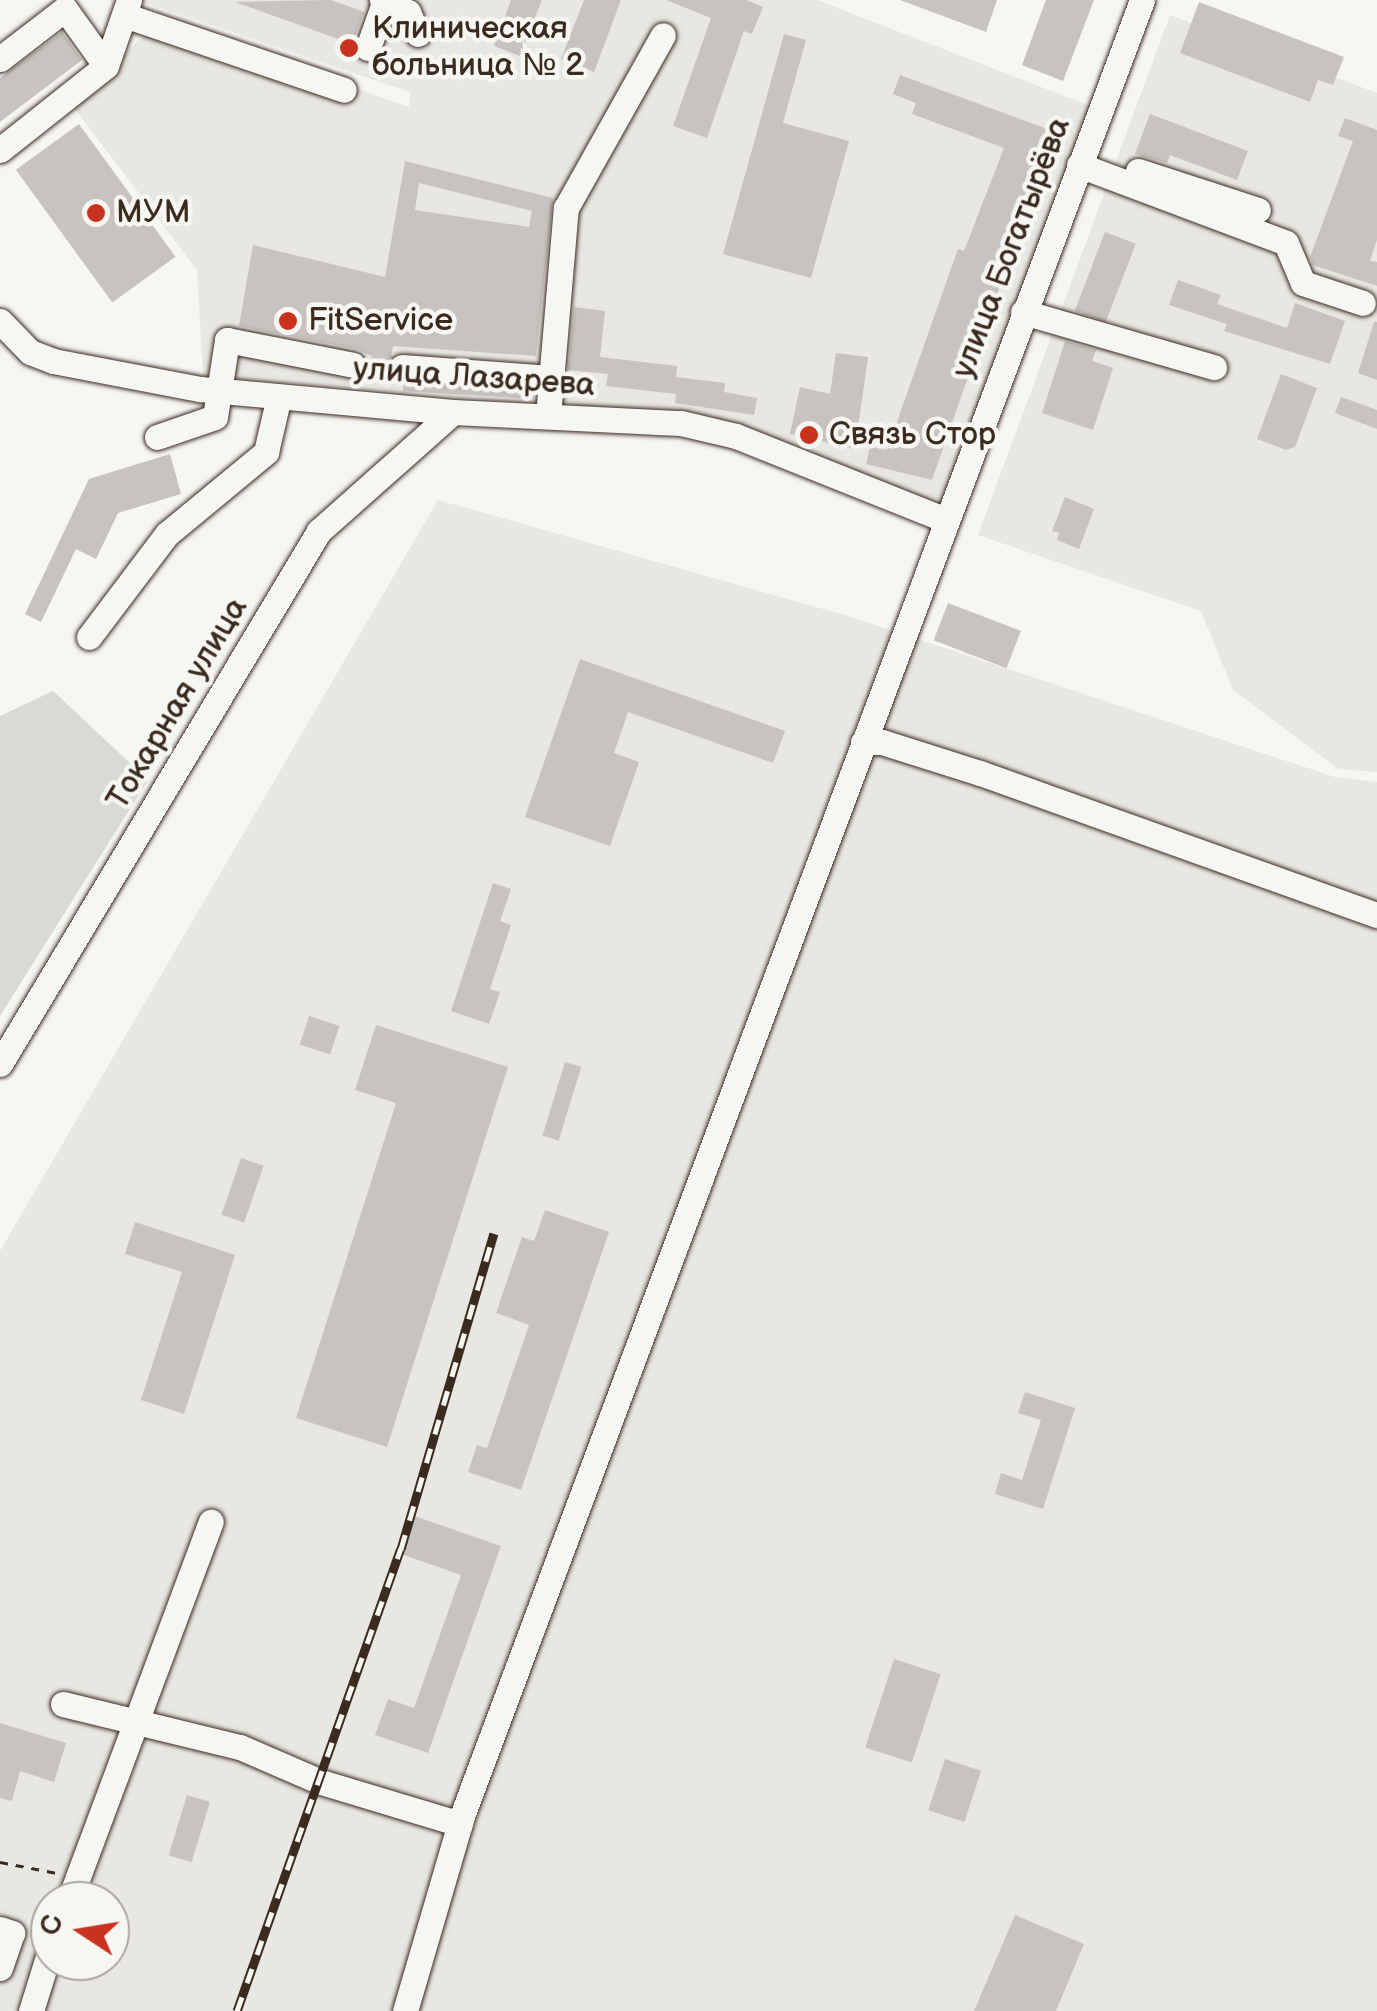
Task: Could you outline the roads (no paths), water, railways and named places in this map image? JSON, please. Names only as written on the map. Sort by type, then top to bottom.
[{"type":"street","points":[[368,48],[384,0],[408,12],[418,34]]},
{"type":"street","name":"улица Богатырёва","points":[[405,2011],[460,1824],[944,520],[1142,0]]},
{"type":"street","points":[[0,150],[106,66],[127,8],[344,90]]},
{"type":"street","points":[[0,59],[65,9],[106,66]]},
{"type":"street","points":[[548,416],[566,208],[662,35]]},
{"type":"street","points":[[1078,165],[1128,168],[1258,210]]},
{"type":"street","points":[[1078,165],[1286,243],[1304,283],[1363,303]]},
{"type":"street","points":[[1023,312],[1214,368]]},
{"type":"street","name":"улица Лазарева","points":[[0,322],[30,352],[53,361],[219,390],[454,412],[681,423],[736,436],[944,520]]},
{"type":"street","points":[[157,437],[216,417],[227,340],[352,366]]},
{"type":"street","points":[[402,367],[551,378]]},
{"type":"street","points":[[89,638],[167,534],[266,452],[279,396]]},
{"type":"street","name":"Токарная улица","points":[[0,1064],[319,531],[454,412]]},
{"type":"street","points":[[863,742],[882,742],[980,773],[1377,915]]},
{"type":"street","points":[[76,1881],[211,1522]]},
{"type":"street","points":[[63,1704],[240,1747],[321,1782],[460,1824]]},
{"type":"street","points":[[0,1929],[12,1933],[0,1968]]},
{"type":"street","points":[[30,2011],[40,1981]]},
{"type":"railway","points":[[237,2011],[401,1549],[494,1233]]},
{"type":"place","name":"Клиническая больница № 2","points":[[349,48]]},
{"type":"place","name":"МУМ","points":[[96,213]]},
{"type":"place","name":"FitService","points":[[288,321]]},
{"type":"place","name":"Связь Стор","points":[[809,435]]}]
